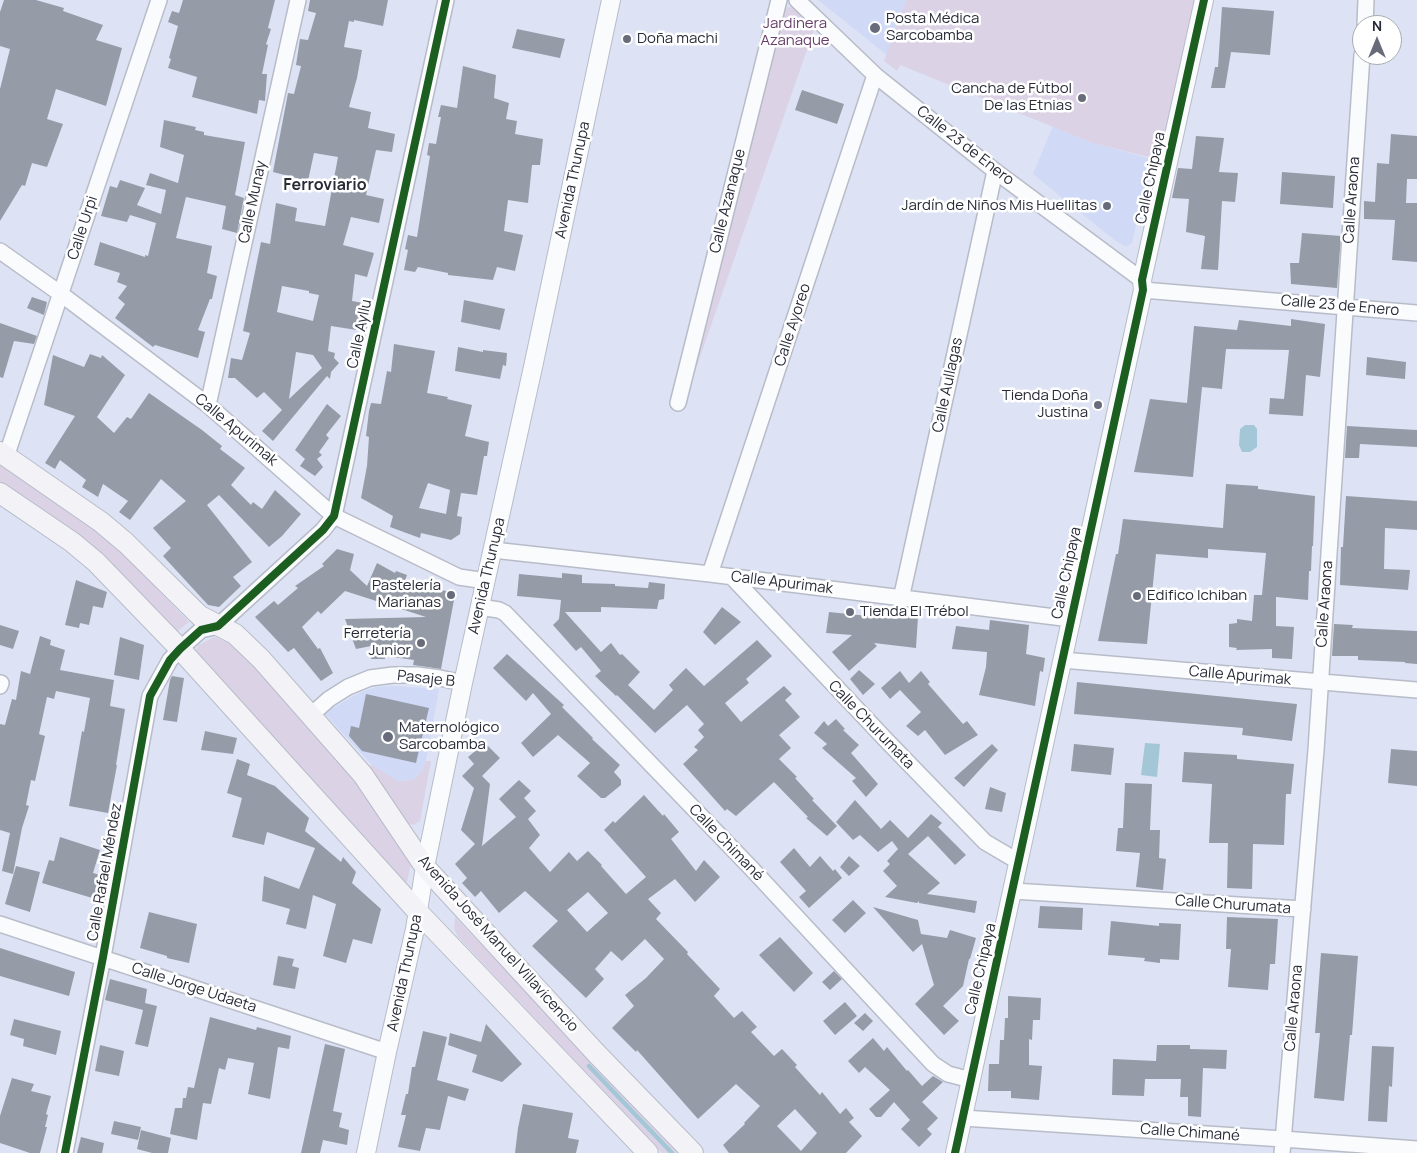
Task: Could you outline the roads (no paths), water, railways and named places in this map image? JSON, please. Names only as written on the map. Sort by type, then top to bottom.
[{"type":"main road","name":"Avenida José Manuel Villavicencio","points":[[3,454],[101,522],[126,543],[200,616],[235,634],[261,659],[363,775],[425,867],[596,1053],[693,1153]]},
{"type":"main road","points":[[0,493],[78,547],[96,562],[180,649],[418,912],[648,1153]]},
{"type":"street","name":"Calle Urpi","points":[[3,454],[61,294],[159,0]]},
{"type":"street","name":"Calle Munay","points":[[208,405],[298,0]]},
{"type":"street","name":"Calle Ayllu","points":[[218,626],[323,530],[334,516],[446,0]]},
{"type":"street","name":"Avenida Thunupa","points":[[366,1153],[418,912],[425,867],[463,683],[611,0]]},
{"type":"street","name":"Calle Azanaque","points":[[678,403],[779,0]]},
{"type":"street","name":"Calle 23 de Enero","points":[[797,0],[875,75],[995,171],[1143,285],[1417,313]]},
{"type":"street","name":"Calle Chipaya","points":[[955,1153],[1204,0]]},
{"type":"street","points":[[1365,15],[1366,0]]},
{"type":"street","name":"Calle Araona","points":[[1282,1146],[1316,750],[1361,65]]},
{"type":"street","name":"Calle Ayoreo","points":[[710,574],[875,75]]},
{"type":"street","name":"Calle Aullagas","points":[[901,599],[995,171]]},
{"type":"street","name":"Calle Apurimak","points":[[0,251],[61,294],[208,405],[334,516],[459,577],[486,580]]},
{"type":"street","name":"Calle Apurimak","points":[[493,550],[710,574],[1071,619]]},
{"type":"street","name":"Calle Churumata","points":[[732,577],[985,842],[1019,862]]},
{"type":"street","name":"Calle Chimané","points":[[480,607],[499,610],[505,613],[752,870],[932,1064],[948,1074],[971,1080]]},
{"type":"street","name":"Calle Rafael Méndez","points":[[65,1153],[103,957],[150,696],[170,660],[180,649],[201,630],[218,626]]},
{"type":"street","name":"Calle Apurimak","points":[[1062,660],[1417,690]]},
{"type":"street","name":"Pasaje B","points":[[311,715],[329,699],[348,687],[370,678],[393,674],[417,675],[463,683]]},
{"type":"street","name":"Calle Churumata","points":[[1013,891],[1303,909]]},
{"type":"street","name":"Calle Jorge Udaeta","points":[[0,924],[387,1052]]},
{"type":"street","name":"Calle Chimané","points":[[962,1118],[1282,1146],[1417,1149]]},
{"type":"waterway","points":[[589,1066],[672,1153]]},
{"type":"place","name":"Posta Médica Sarcobamba","points":[[875,28]]},
{"type":"place","name":"Doña machi","points":[[627,39]]},
{"type":"place","name":"Cancha de Fútbol De las Etnias","points":[[1082,98]]},
{"type":"place","name":"Jardín de Niños Mis Huellitas","points":[[1107,206]]},
{"type":"place","name":"Tienda Doña Justina","points":[[1098,405]]},
{"type":"place","name":"Pastelería Marianas","points":[[451,595]]},
{"type":"place","name":"Edifico Ichiban","points":[[1137,596]]},
{"type":"place","name":"Tienda El Trébol","points":[[850,612]]},
{"type":"place","name":"Ferretería Junior","points":[[421,643]]},
{"type":"place","name":"Maternológico Sarcobamba","points":[[388,737]]},
{"type":"district","name":"Ferroviario","points":[[325,186]]},
{"type":"park label","name":"Jardinera Azanaque","points":[[795,32]]}]
